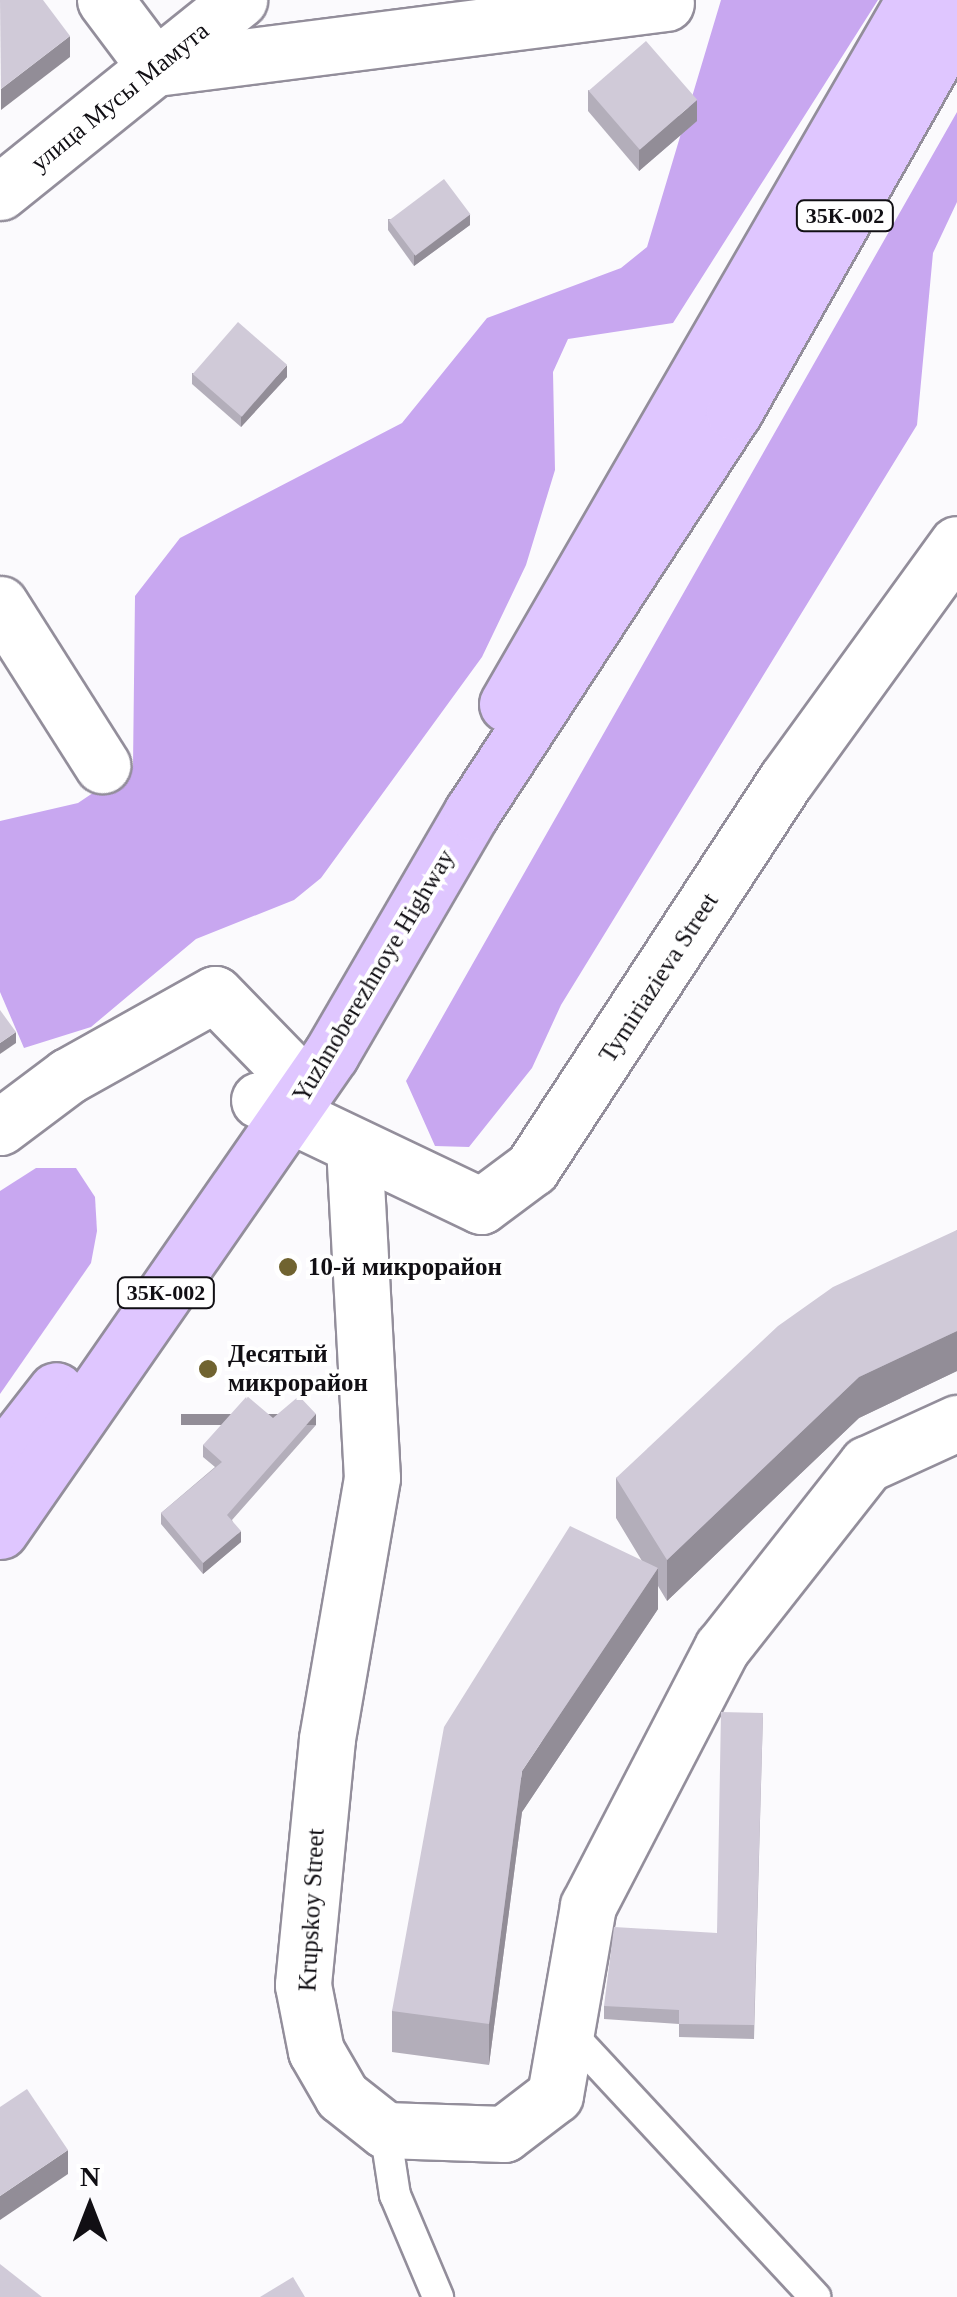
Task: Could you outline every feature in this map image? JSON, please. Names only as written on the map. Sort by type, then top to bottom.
[{"type":"highway","name":"Yuzhnoberezhnoye Highway","points":[[0,1531],[260,1159],[292,1082],[914,0]]},
{"type":"highway","name":"Yuzhnoberezhnoye Highway","points":[[292,1082],[734,412],[957,20]]},
{"type":"highway","points":[[0,1462],[292,1082]]},
{"type":"street","points":[[105,0],[156,68],[666,3]]},
{"type":"street","name":"улица Мусы Мамута","points":[[0,192],[239,0]]},
{"type":"street","name":"Tymiriazieva Street","points":[[354,1146],[481,1206],[532,1168],[786,780],[957,544]]},
{"type":"street","points":[[0,604],[102,764]]},
{"type":"street","points":[[0,1127],[68,1076],[215,994],[354,1146]]},
{"type":"street","points":[[260,1159],[354,1146]]},
{"type":"street","name":"Krupskoy Street","points":[[354,1146],[372,1478],[326,1739],[303,1985],[325,2066],[342,2096],[384,2130]]},
{"type":"street","points":[[384,2130],[504,2134],[554,2096],[569,2032],[588,1906],[610,1851],[722,1648],[867,1464],[957,1424]]},
{"type":"lane","points":[[569,2032],[815,2297]]},
{"type":"lane","points":[[384,2130],[395,2195],[438,2297]]},
{"type":"shaded area","points":[[721,0],[878,0],[673,323],[568,339],[553,372],[555,470],[526,565],[482,657],[321,878],[294,900],[196,939],[91,1027],[24,1048],[0,992],[0,821],[78,803],[133,766],[135,596],[180,538],[402,423],[487,318],[621,268],[647,247]]},
{"type":"shaded area","points":[[957,112],[957,202],[933,253],[917,425],[561,1005],[532,1068],[469,1147],[435,1146],[406,1081]]},
{"type":"shaded area","points":[[36,1168],[76,1168],[95,1197],[97,1231],[91,1263],[0,1394],[0,1191]]},
{"type":"building","points":[[0,0],[43,0],[70,36],[1,89]]},
{"type":"building","points":[[646,41],[697,100],[640,150],[589,91]]},
{"type":"building","points":[[444,179],[470,214],[415,256],[389,221]]},
{"type":"building","points":[[238,322],[287,365],[242,417],[193,374]]},
{"type":"building","points":[[0,1010],[16,1032],[0,1043]]},
{"type":"building","points":[[957,1230],[957,1331],[859,1377],[667,1560],[616,1478],[778,1326],[833,1287]]},
{"type":"building","points":[[247,1396],[273,1418],[299,1396],[316,1414],[227,1515],[241,1531],[203,1563],[161,1513],[222,1462],[203,1445]]},
{"type":"building","points":[[570,1526],[658,1568],[522,1771],[489,2024],[392,2011],[444,1727]]},
{"type":"building","points":[[721,1712],[763,1713],[754,2025],[679,2024],[679,2010],[604,2006],[614,1927],[717,1933]]},
{"type":"building","points":[[27,2089],[68,2150],[0,2196],[0,2107]]},
{"type":"building","points":[[0,2264],[42,2297],[0,2297]]},
{"type":"building","points":[[293,2277],[305,2297],[260,2297]]},
{"type":"place","name":"10-й микрорайон","points":[[288,1267]]},
{"type":"place","name":"Десятый микрорайон","points":[[208,1369]]}]
